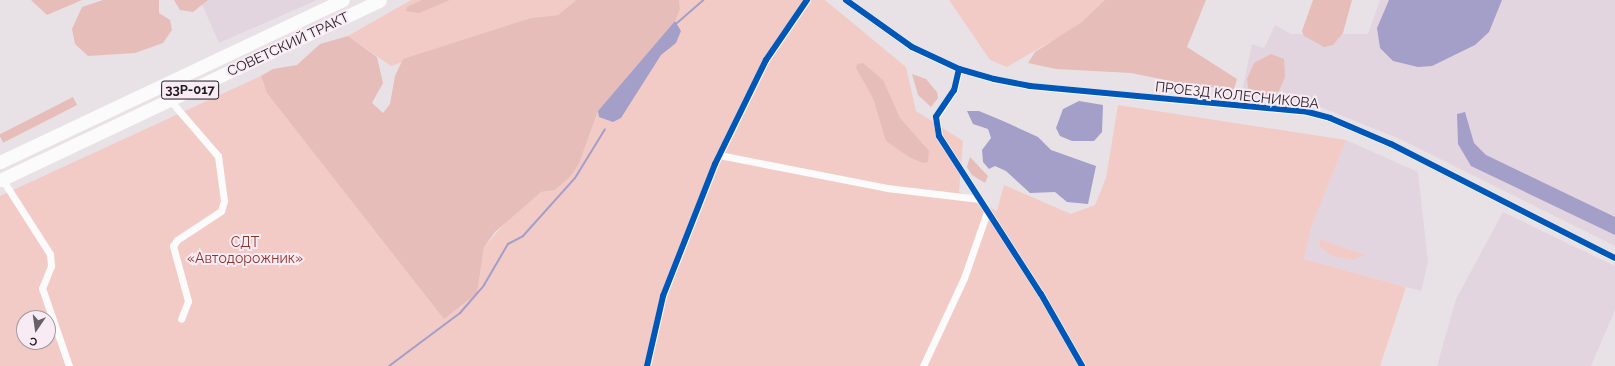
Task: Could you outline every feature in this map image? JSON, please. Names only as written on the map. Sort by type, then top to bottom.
[{"type":"highway","name":"СОВЕТСКИЙ ТРАКТ","points":[[0,162],[343,0]]},
{"type":"highway","name":"СОВЕТСКИЙ ТРАКТ","points":[[1,179],[380,0]]},
{"type":"street","points":[[647,366],[663,296],[719,155],[766,60],[807,0]]},
{"type":"street","name":"ПРОЕЗД КОЛЕСНИКОВА","points":[[846,0],[887,32],[959,69],[1030,86],[1318,114],[1391,144],[1615,258]]},
{"type":"street","points":[[959,69],[954,90],[936,117],[939,136],[1082,366]]},
{"type":"street","points":[[169,99],[218,156],[224,201],[221,211],[177,240],[173,246],[188,301],[181,319]]},
{"type":"street","points":[[719,155],[887,188],[979,199]]},
{"type":"street","points":[[1,179],[50,254],[51,266],[42,288],[69,366]]},
{"type":"street","points":[[923,366],[964,278],[987,212]]},
{"type":"shaded area","points":[[31,0],[82,0],[47,15]]},
{"type":"shaded area","points":[[103,0],[159,0],[159,13],[170,20],[172,30],[163,43],[135,53],[88,56],[75,44],[72,29],[82,7]]},
{"type":"shaded area","points":[[174,0],[208,0],[193,12],[180,10]]},
{"type":"shaded area","points":[[200,0],[317,0],[219,43]]},
{"type":"shaded area","points":[[422,0],[450,0],[419,13],[406,11],[407,7]]},
{"type":"shaded area","points":[[576,0],[679,0],[680,9],[675,21],[598,111],[579,164],[570,177],[555,190],[541,192],[495,232],[484,247],[477,293],[444,319],[267,93],[261,76],[273,69],[297,65],[320,44],[348,36],[377,57],[383,83],[372,103],[383,113],[390,104],[395,76],[403,59],[531,18],[558,15]]},
{"type":"shaded area","points":[[1105,0],[1206,0],[1187,47],[1237,79],[1234,89],[1195,86],[1131,73],[1056,69],[1028,63],[1035,52],[1082,22]]},
{"type":"shaded area","points":[[1313,0],[1352,0],[1343,33],[1333,45],[1324,47],[1304,36],[1302,31]]},
{"type":"shaded area","points":[[1380,0],[1615,0],[1615,246],[1402,140],[1308,102],[1242,91],[1252,44],[1264,48],[1275,25],[1291,34],[1368,34]]},
{"type":"shaded area","points":[[1389,0],[1502,0],[1489,32],[1475,45],[1432,66],[1418,67],[1393,61],[1380,48],[1377,28]]},
{"type":"shaded area","points":[[675,21],[681,31],[676,43],[661,55],[621,118],[613,122],[599,117],[598,111]]},
{"type":"shaded area","points":[[1271,54],[1284,59],[1285,77],[1279,91],[1265,95],[1248,88],[1247,79],[1254,63]]},
{"type":"shaded area","points":[[863,63],[883,80],[900,118],[929,151],[928,162],[923,163],[909,157],[886,141],[873,98],[856,68],[857,64]]},
{"type":"shaded area","points":[[912,74],[926,79],[937,92],[938,98],[931,107],[918,95]]},
{"type":"shaded area","points":[[73,97],[77,105],[3,143],[0,134]]},
{"type":"shaded area","points":[[1079,101],[1103,105],[1102,132],[1094,141],[1072,141],[1060,136],[1056,128],[1063,109]]},
{"type":"shaded area","points":[[967,111],[979,111],[1003,121],[1038,137],[1051,150],[1096,166],[1088,204],[1067,202],[1055,192],[1030,193],[1006,171],[995,166],[989,169],[983,162],[982,150],[991,138],[988,129],[973,124]]},
{"type":"shaded area","points":[[1465,112],[1474,143],[1486,155],[1615,217],[1615,235],[1471,166],[1458,144],[1457,114]]},
{"type":"shaded area","points":[[1346,140],[1418,172],[1428,262],[1421,291],[1304,259],[1311,228]]},
{"type":"shaded area","points":[[970,157],[988,176],[985,183],[972,175],[967,167]]},
{"type":"shaded area","points":[[1503,212],[1615,266],[1615,310],[1591,366],[1437,366],[1456,299]]},
{"type":"green space","points":[[411,0],[576,0],[558,15],[531,18],[391,66],[348,36]]},
{"type":"green space","name":"СДТ «Автодорожник»","points":[[679,0],[825,0],[906,67],[916,111],[963,141],[959,192],[997,211],[1004,185],[1071,214],[1095,205],[1106,178],[1118,105],[1346,140],[1311,228],[1304,259],[1406,287],[1380,366],[0,366],[0,196],[261,76],[264,85],[477,293],[484,247],[512,215],[541,192],[555,190],[570,177],[579,164],[598,111],[680,9]]},
{"type":"green space","points":[[949,0],[1122,0],[1007,67],[990,60]]},
{"type":"green space","points":[[1320,239],[1365,255],[1353,260],[1332,256],[1320,247]]},
{"type":"waterway","points":[[677,23],[703,0]]},
{"type":"waterway","points":[[389,366],[460,313],[484,285],[508,244],[523,236],[575,178],[605,129]]},
{"type":"cycle path","points":[[647,366],[663,296],[715,164],[766,60],[807,0]]},
{"type":"cycle path","points":[[846,0],[912,47],[959,69],[994,79],[1030,86],[1308,112],[1330,118],[1391,144],[1615,258]]},
{"type":"cycle path","points":[[959,69],[954,90],[936,117],[939,136],[1041,294],[1082,366]]}]
